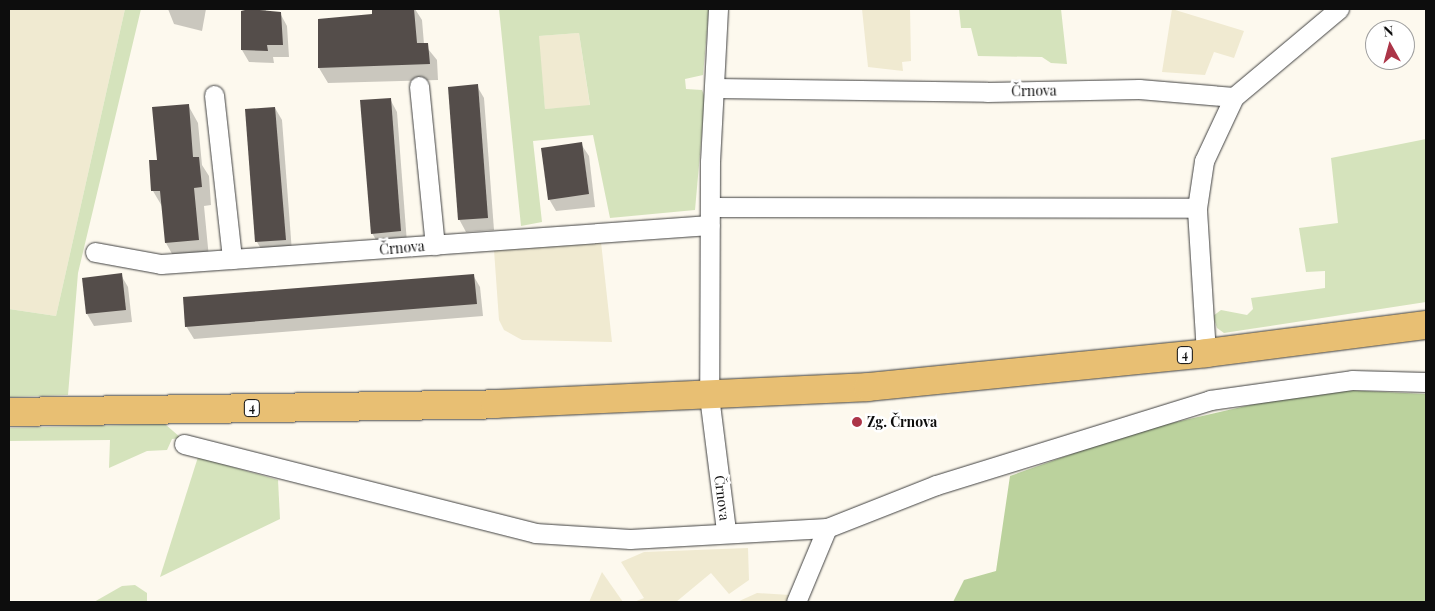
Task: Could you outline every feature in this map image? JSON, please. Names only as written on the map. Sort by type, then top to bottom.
[{"type":"main road","name":"4","points":[[9,412],[709,396],[868,387],[1206,353],[1426,325]]},
{"type":"street","name":"Črnova","points":[[718,9],[710,216],[709,396],[726,531],[827,528],[936,486],[1210,400],[1352,380],[1426,382]]},
{"type":"street","points":[[1206,353],[1197,208],[1204,161],[1234,97],[1339,9]]},
{"type":"street","points":[[419,86],[435,245]]},
{"type":"street","name":"Črnova","points":[[716,88],[987,92],[1139,89],[1234,97]]},
{"type":"street","points":[[214,96],[232,259]]},
{"type":"street","name":"Črnova","points":[[95,252],[162,264],[435,245],[710,216],[1197,208]]},
{"type":"street","points":[[184,444],[535,533],[630,539],[726,531]]},
{"type":"street","points":[[796,602],[827,528]]},
{"type":"shaded area","points":[[9,9],[125,9],[56,316],[9,309]]},
{"type":"shaded area","points":[[862,9],[910,9],[911,61],[902,62],[903,71],[868,67]]},
{"type":"shaded area","points":[[1172,9],[1244,31],[1234,58],[1214,52],[1205,75],[1162,72]]},
{"type":"shaded area","points":[[579,33],[590,106],[545,109],[538,36]]},
{"type":"shaded area","points":[[601,242],[612,342],[522,340],[504,330],[499,320],[494,250]]},
{"type":"shaded area","points":[[748,548],[749,580],[729,594],[711,573],[676,602],[634,602],[644,598],[621,562],[644,552]]},
{"type":"shaded area","points":[[602,572],[623,602],[589,602]]},
{"type":"shaded area","points":[[757,593],[790,595],[787,602],[737,602]]},
{"type":"green space","points":[[125,9],[141,9],[78,273],[68,395],[9,397],[9,309],[56,316]]},
{"type":"green space","points":[[499,9],[709,9],[703,75],[685,79],[686,89],[702,90],[705,98],[695,210],[610,218],[593,135],[533,141],[542,222],[521,226]],"holes":[[[579,33],[590,105],[545,109],[539,36]]]},
{"type":"green space","points":[[959,9],[1061,9],[1067,64],[1051,63],[1042,57],[978,56],[971,28],[961,28]]},
{"type":"green space","points":[[1426,139],[1426,302],[1224,333],[1217,328],[1213,316],[1221,310],[1247,315],[1253,309],[1251,298],[1325,288],[1325,271],[1306,272],[1299,228],[1338,223],[1331,158]]},
{"type":"green space","points":[[1344,390],[1426,394],[1426,602],[953,602],[964,580],[996,571],[1010,476],[1137,431],[1289,396]]},
{"type":"green space","points":[[165,424],[181,438],[172,439],[167,450],[147,451],[109,468],[110,440],[9,441],[9,428]]},
{"type":"green space","points":[[198,457],[278,480],[280,519],[160,577]]},
{"type":"green space","points":[[135,585],[147,593],[147,602],[94,602],[122,586]]},
{"type":"building","points":[[249,9],[281,12],[283,45],[267,45],[268,51],[241,50],[241,11]]},
{"type":"building","points":[[372,9],[414,9],[417,43],[428,43],[430,64],[318,68],[318,19],[372,14]]},
{"type":"building","points":[[478,84],[488,218],[458,220],[448,87]]},
{"type":"building","points":[[391,98],[401,231],[371,234],[360,100]]},
{"type":"building","points":[[189,104],[193,157],[199,157],[202,187],[194,188],[199,240],[165,243],[160,191],[151,191],[149,160],[157,160],[152,107]]},
{"type":"building","points":[[275,107],[286,240],[255,242],[245,109]]},
{"type":"building","points":[[582,142],[589,194],[548,200],[541,148]]},
{"type":"building","points":[[122,273],[126,310],[86,314],[82,278]]},
{"type":"building","points":[[474,274],[477,304],[185,327],[183,297]]},
{"type":"place","name":"Zg. Črnova","points":[[857,422]]}]
